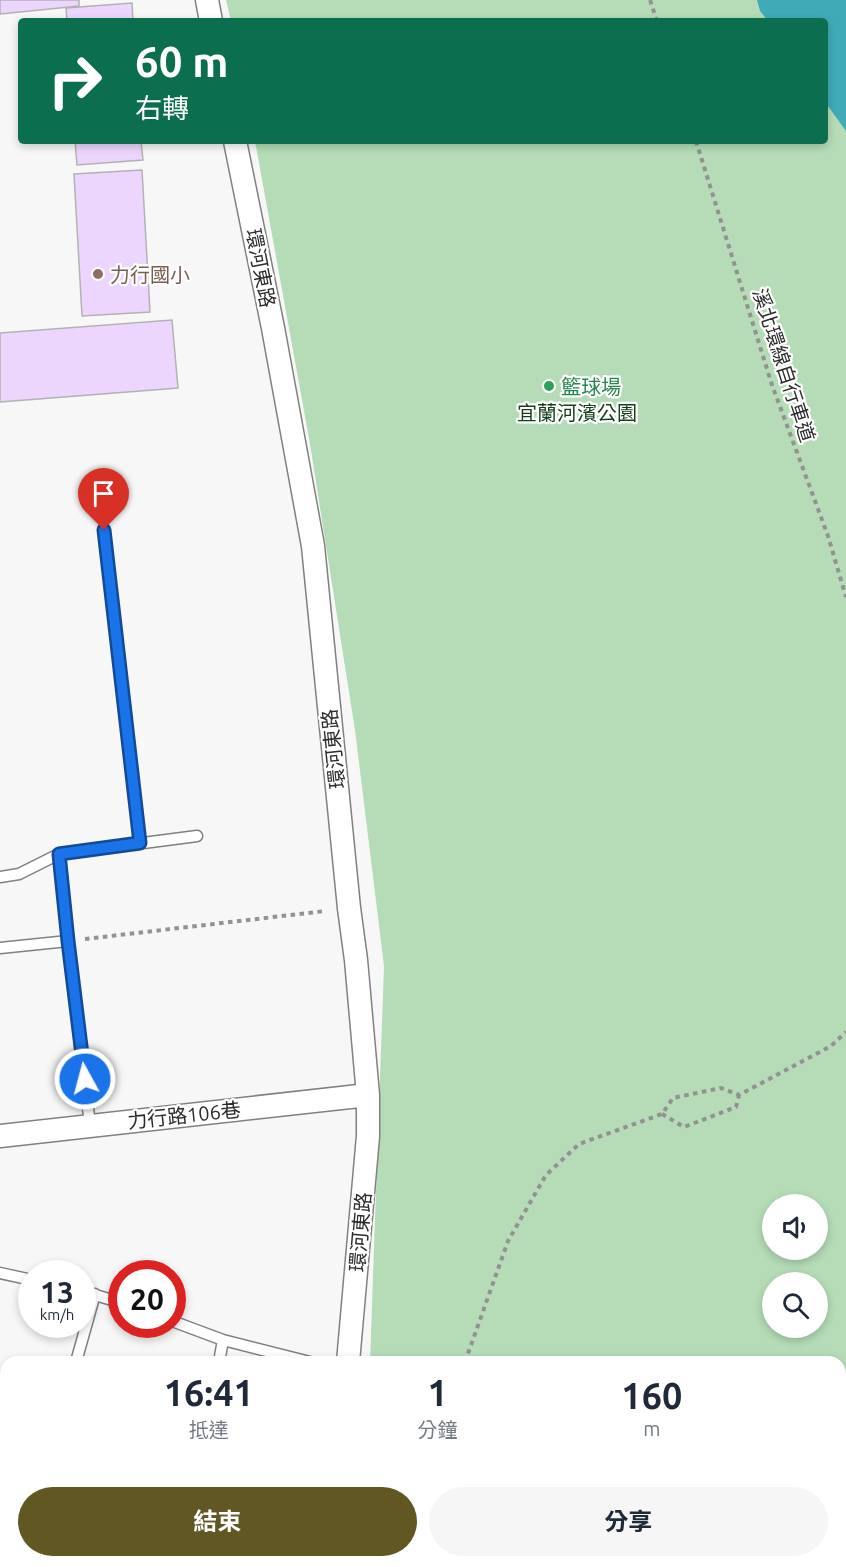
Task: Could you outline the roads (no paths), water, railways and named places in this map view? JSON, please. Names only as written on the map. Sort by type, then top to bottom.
[{"type":"street","points":[[207,0],[210,18]]},
{"type":"street","name":"環河東路","points":[[236,144],[273,328],[313,546],[349,908],[357,960],[368,1095],[368,1136],[349,1356]]},
{"type":"street","name":"力行路106巷","points":[[0,1136],[368,1095]]},
{"type":"lane","points":[[104,530],[140,843]]},
{"type":"lane","points":[[0,877],[19,874],[59,854],[197,836]]},
{"type":"lane","points":[[59,854],[90,1125]]},
{"type":"lane","points":[[0,948],[68,941]]},
{"type":"lane","points":[[0,1273],[18,1277]]},
{"type":"lane","points":[[186,1326],[223,1340],[286,1356]]},
{"type":"lane","points":[[78,1356],[83,1338]]},
{"type":"lane","points":[[220,1356],[223,1340]]},
{"type":"water","points":[[757,0],[846,0],[846,131],[828,106],[828,18],[766,18],[760,11]]},
{"type":"place","name":"力行國小","points":[[98,274]]},
{"type":"place","name":"籃球場","points":[[549,386]]},
{"type":"park label","name":"宜蘭河濱公園","points":[[577,412]]}]
